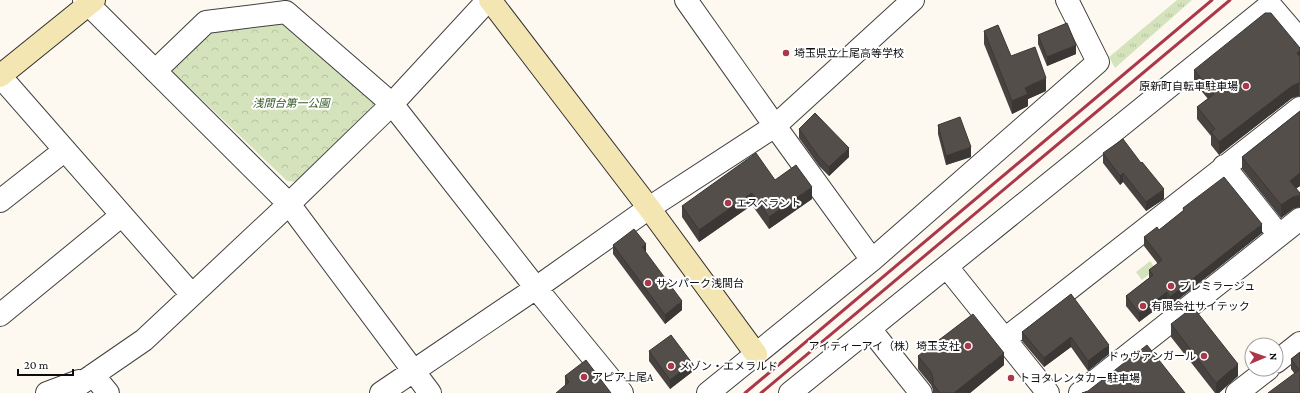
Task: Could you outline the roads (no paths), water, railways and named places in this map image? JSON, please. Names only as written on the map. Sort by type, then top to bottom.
[{"type":"street","points":[[67,393],[144,340],[289,204],[392,104],[489,0],[649,208],[756,354]]},
{"type":"street","points":[[686,0],[872,260]]},
{"type":"street","points":[[381,393],[536,288],[649,208],[775,126],[913,0]]},
{"type":"street","points":[[708,393],[872,260],[1098,62],[1067,0]]},
{"type":"street","points":[[192,295],[0,76],[89,1],[155,71],[289,204],[430,393]]},
{"type":"street","points":[[790,393],[1270,5],[1300,40]]},
{"type":"street","points":[[155,71],[206,22],[286,12],[392,104],[536,288],[622,393]]},
{"type":"street","points":[[1005,339],[1300,108]]},
{"type":"street","points":[[0,201],[65,150]]},
{"type":"street","points":[[1224,166],[1279,235]]},
{"type":"street","points":[[0,315],[122,215]]},
{"type":"street","points":[[1080,393],[1300,219]]},
{"type":"street","points":[[947,267],[1048,393]]},
{"type":"street","points":[[870,329],[921,393]]},
{"type":"street","points":[[1284,356],[1300,343]]},
{"type":"street","points":[[47,393],[93,375]]},
{"type":"street","points":[[93,375],[108,393]]},
{"type":"street","points":[[1238,393],[1258,377]]},
{"type":"railway","points":[[745,393],[1212,0]]},
{"type":"railway","points":[[761,393],[1230,0]]},
{"type":"place","name":"埼玉県立上尾高等学校","points":[[786,53]]},
{"type":"place","name":"原新町自転車駐車場","points":[[1246,86]]},
{"type":"place","name":"エスペラント","points":[[728,203]]},
{"type":"place","name":"サンパーク浅間台","points":[[648,283]]},
{"type":"place","name":"プレミラージュ","points":[[1171,286]]},
{"type":"place","name":"有限会社サイテック","points":[[1143,306]]},
{"type":"place","name":"アイティーアイ（株）埼玉支社","points":[[968,346]]},
{"type":"place","name":"ドゥヴァンガール","points":[[1204,356]]},
{"type":"place","name":"メゾン・エメラルド","points":[[671,366]]},
{"type":"place","name":"アピア上尾A","points":[[584,377]]},
{"type":"place","name":"トヨタレンタカー駐車場","points":[[1011,378]]},
{"type":"park label","name":"浅間台第一公園","points":[[291,103]]}]
